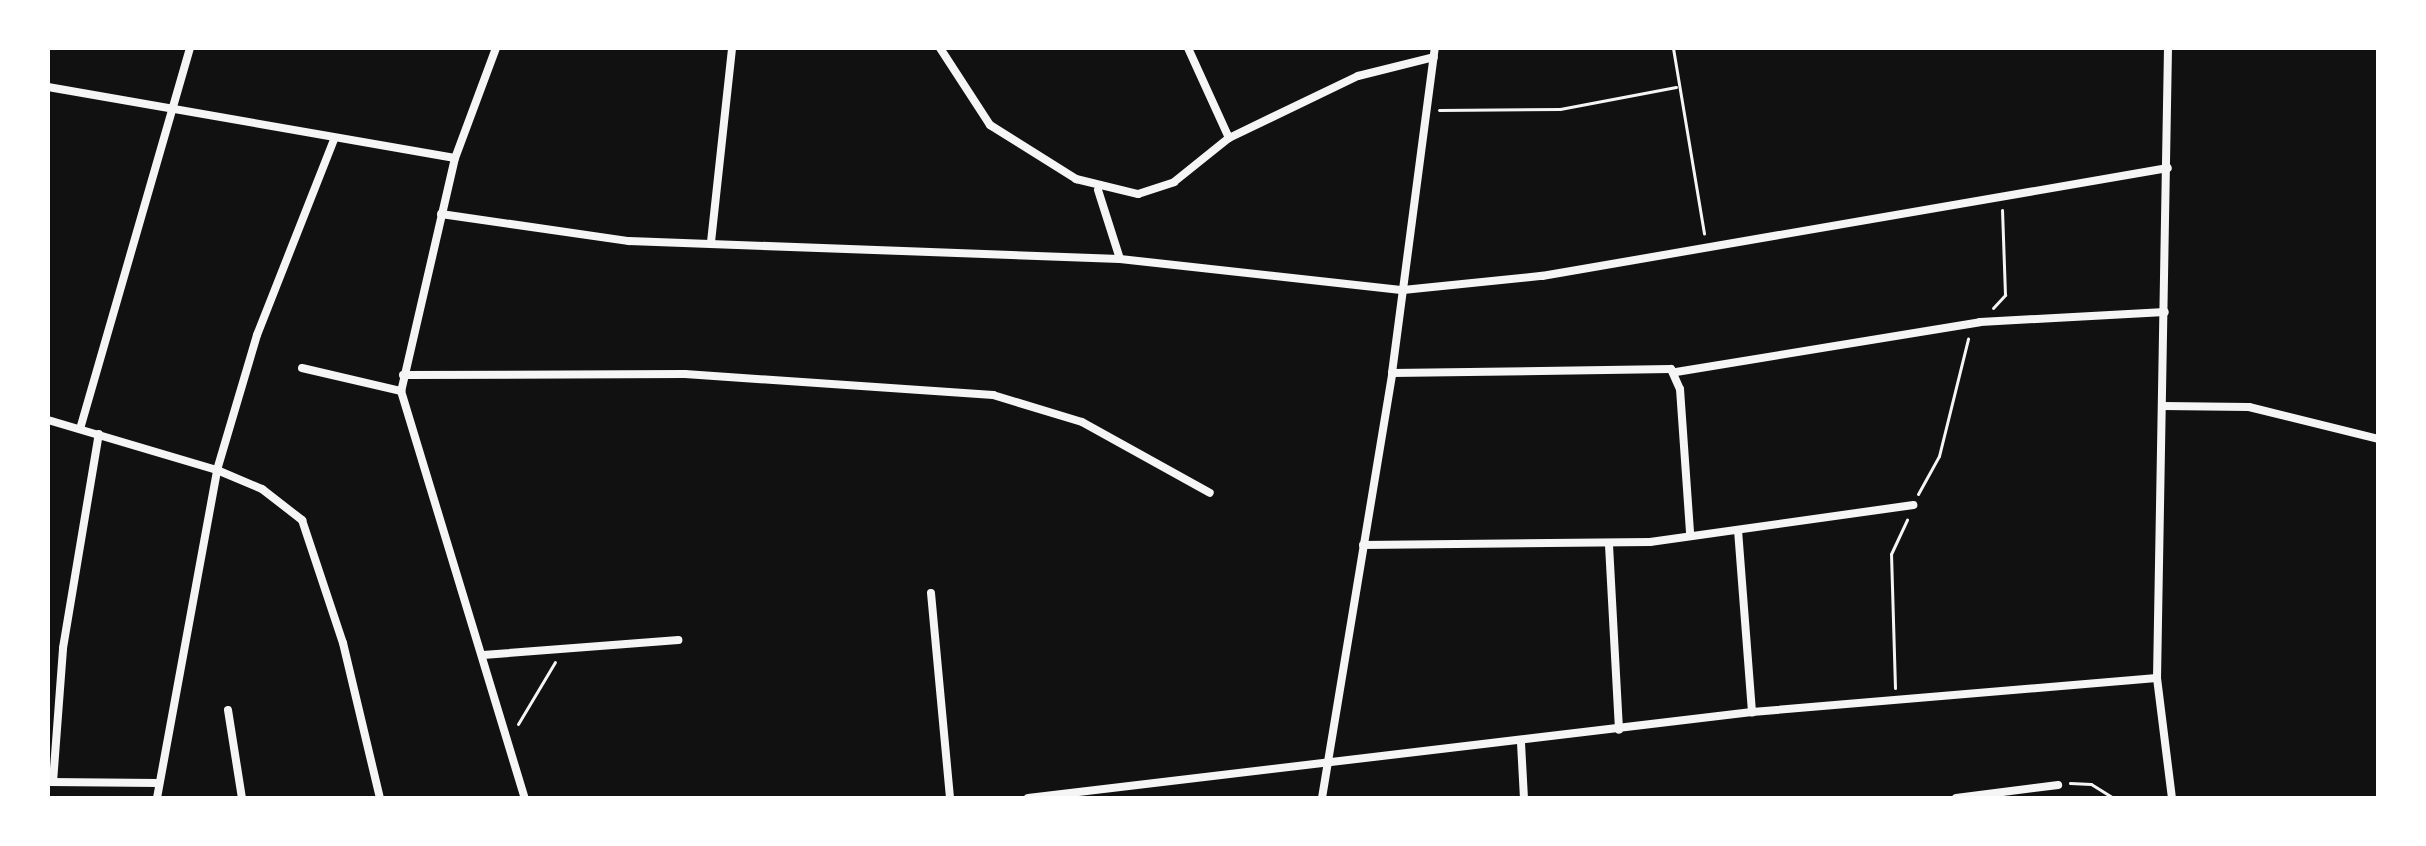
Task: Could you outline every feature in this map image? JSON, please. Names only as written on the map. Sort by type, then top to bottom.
[{"type":"street","points":[[80,429],[169,110],[190,48]]},
{"type":"street","points":[[496,48],[455,158],[401,391],[510,736],[525,798]]},
{"type":"street","points":[[711,242],[732,48]]},
{"type":"street","points":[[940,48],[990,125],[1098,190],[1155,190],[1229,138],[1358,76],[1434,52],[1392,373],[1322,798]]},
{"type":"street","points":[[1188,48],[1229,138]]},
{"type":"street","points":[[2168,48],[2157,678],[2172,798]]},
{"type":"street","points":[[48,87],[334,140],[455,158]]},
{"type":"street","points":[[157,798],[217,470],[257,335],[334,140]]},
{"type":"street","points":[[441,214],[629,241],[1120,259],[1403,290],[1542,276],[2168,168]]},
{"type":"street","points":[[1098,190],[1120,259]]},
{"type":"street","points":[[1392,373],[1676,372],[1980,322],[2165,312]]},
{"type":"street","points":[[302,368],[401,391]]},
{"type":"street","points":[[1676,372],[1690,533]]},
{"type":"street","points":[[403,375],[685,374],[1005,397],[1082,422],[1210,493]]},
{"type":"street","points":[[2163,406],[2249,407],[2378,439]]},
{"type":"street","points":[[48,420],[217,470],[262,489],[302,520],[343,643],[380,798]]},
{"type":"street","points":[[99,434],[63,648],[50,782],[158,783]]},
{"type":"street","points":[[1363,545],[1609,545],[1913,505]]},
{"type":"street","points":[[1738,530],[1752,712]]},
{"type":"street","points":[[1609,545],[1619,730]]},
{"type":"street","points":[[931,593],[950,798]]},
{"type":"street","points":[[483,655],[566,646],[678,640]]},
{"type":"street","points":[[1028,798],[1327,759],[1521,743],[1752,712],[2157,678]]},
{"type":"street","points":[[228,710],[242,798]]},
{"type":"street","points":[[1521,743],[1524,798]]},
{"type":"street","points":[[1956,798],[2058,785]]},
{"type":"street","points":[[1112,788],[1114,798]]},
{"type":"path","points":[[1673,48],[1676,87],[1706,246]]},
{"type":"path","points":[[1425,109],[1510,114],[1676,87]]},
{"type":"path","points":[[1895,700],[1891,554],[1939,456],[1956,366],[1980,322],[2005,295],[2000,195]]},
{"type":"path","points":[[510,736],[566,646]]},
{"type":"path","points":[[2058,785],[2091,784],[2113,798]]}]
